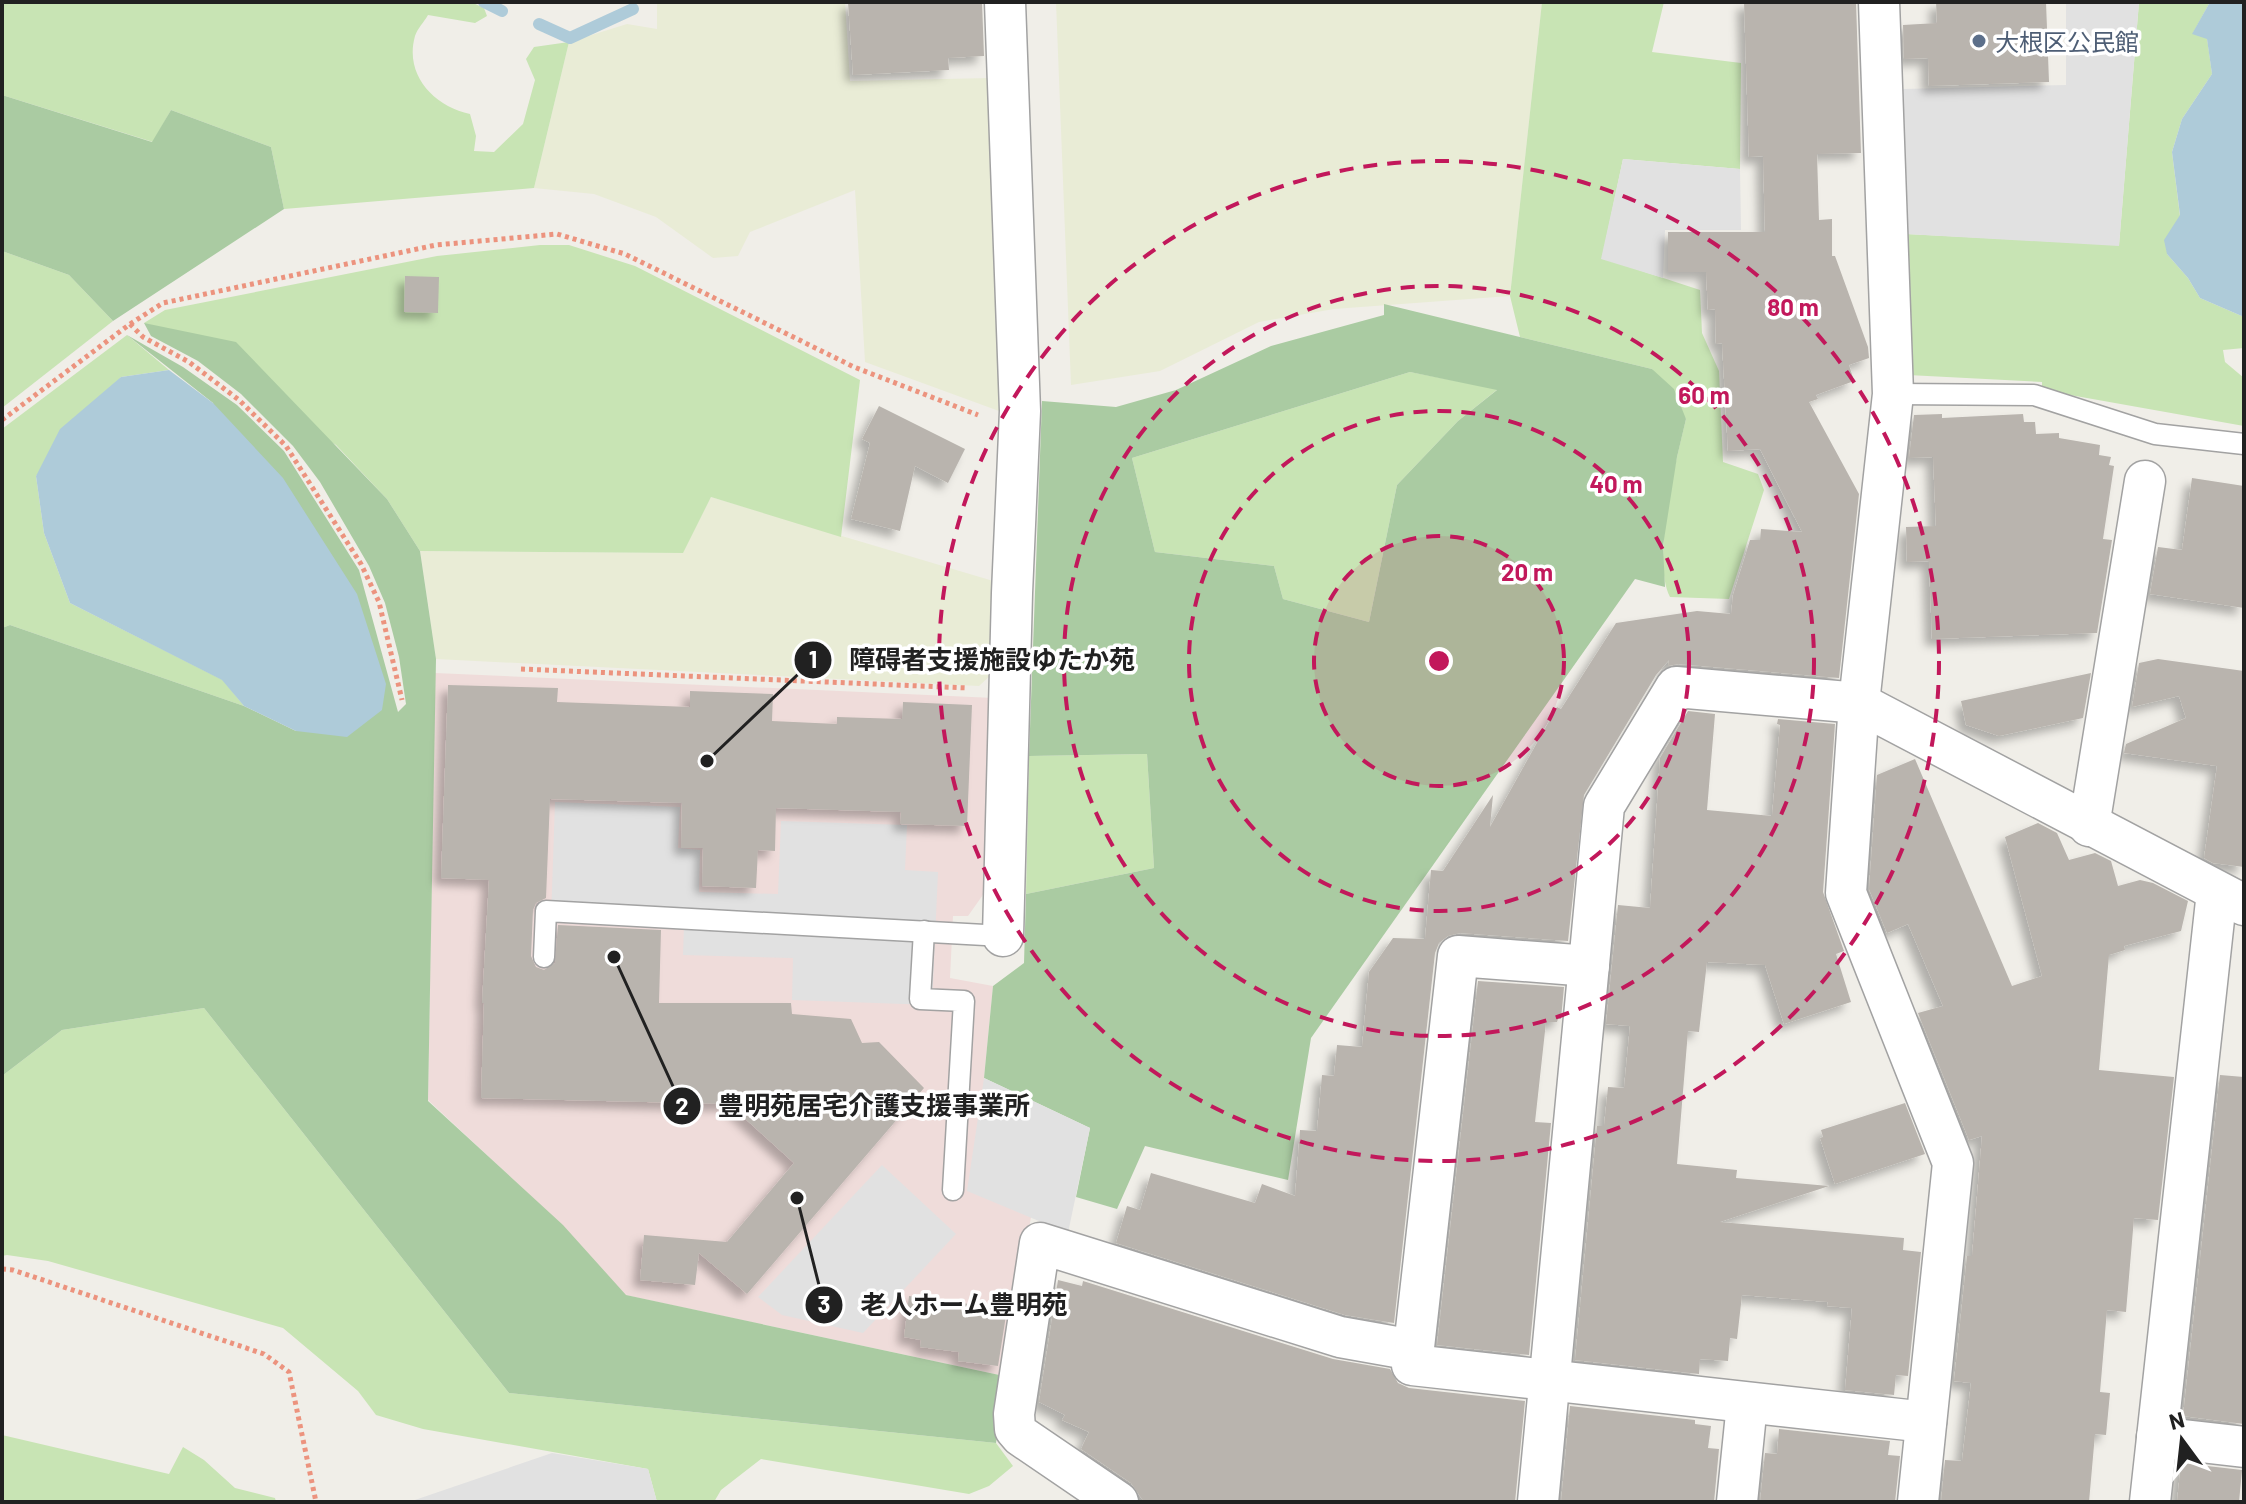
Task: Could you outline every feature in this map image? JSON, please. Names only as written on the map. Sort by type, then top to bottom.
[{"type":"street","points":[[1003,936],[1020,430],[1005,2]]},
{"type":"street","points":[[1879,2],[1893,394],[1859,703],[1846,893],[1953,1163],[1918,1502]]},
{"type":"street","points":[[2089,826],[2145,481]]},
{"type":"street","points":[[1538,1502],[1604,806],[1676,687],[1859,703],[2231,899],[2150,1502]]},
{"type":"street","points":[[1589,966],[1458,956],[1412,1365],[1926,1422]]},
{"type":"street","points":[[1118,1502],[1015,1429],[1014,1414],[1040,1243],[1340,1337],[1413,1350]]},
{"type":"street","points":[[1737,1502],[1747,1404]]},
{"type":"street","points":[[2157,1437],[2244,1447]]},
{"type":"lane","points":[[1893,394],[2034,395],[2155,434],[2244,444]]},
{"type":"lane","points":[[544,957],[546,911],[1003,936]]},
{"type":"lane","points":[[924,931],[920,999],[964,1001],[953,1190]]},
{"type":"path","points":[[2,420],[130,324],[163,303],[421,248],[557,234],[625,254],[854,367],[1020,430]]},
{"type":"path","points":[[130,324],[143,337],[189,362],[239,400],[286,446],[361,564],[379,602],[402,700]]},
{"type":"path","points":[[521,669],[1010,690]]},
{"type":"path","points":[[2,1269],[13,1270],[264,1354],[289,1372],[316,1502]]},
{"type":"shaded area","points":[[2066,2],[2139,2],[2119,246],[1906,234],[1903,89],[2066,85]]},
{"type":"shaded area","points":[[1623,159],[1740,169],[1741,230],[1665,230],[1663,278],[1601,259]]},
{"type":"shaded area","points":[[435,673],[994,698],[985,892],[968,916],[953,916],[950,978],[993,986],[984,1078],[1031,1217],[1004,1376],[625,1295],[562,1225],[428,1100]]},
{"type":"shaded area","points":[[555,802],[680,807],[678,848],[700,850],[699,892],[778,894],[781,821],[907,825],[905,870],[938,872],[932,1005],[792,1000],[793,958],[683,955],[684,925],[551,919]]},
{"type":"shaded area","points":[[984,1078],[1090,1128],[1068,1233],[967,1191]]},
{"type":"shaded area","points":[[882,1165],[956,1234],[863,1333],[782,1315],[758,1297]]},
{"type":"shaded area","points":[[552,1453],[648,1469],[657,1502],[409,1502]]},
{"type":"green space","points":[[2,2],[471,2],[484,8],[487,16],[475,23],[428,15],[416,33],[413,50],[414,64],[425,87],[445,104],[470,114],[476,136],[474,151],[494,152],[523,124],[535,80],[526,59],[534,47],[569,42],[534,188],[284,209],[271,147],[171,110],[153,142],[2,95]]},
{"type":"green space","points":[[657,2],[845,2],[850,81],[990,78],[999,411],[865,362],[855,190],[750,232],[738,256],[713,258],[656,217],[594,194],[534,188],[569,42],[627,24],[657,29]]},
{"type":"green space","points":[[1056,2],[1542,2],[1510,296],[1334,309],[1259,322],[1160,371],[1071,385]]},
{"type":"green space","points":[[1542,2],[1664,2],[1652,52],[1741,63],[1740,169],[1623,159],[1602,258],[1700,290],[1702,333],[1719,371],[1723,462],[1758,474],[1764,490],[1729,599],[1670,597],[1665,581],[1664,536],[1686,419],[1652,369],[1520,337],[1510,296]]},
{"type":"green space","points":[[2139,2],[2210,2],[2193,33],[2207,38],[2212,74],[2182,119],[2172,152],[2180,216],[2167,254],[2188,278],[2200,298],[2244,317],[2244,348],[2223,350],[2225,362],[2244,378],[2244,426],[2042,390],[2042,382],[1908,375],[1906,234],[2119,245]]},
{"type":"green space","points":[[2,95],[152,142],[171,110],[271,147],[284,209],[113,321],[69,275],[2,251]]},
{"type":"green space","points":[[540,245],[569,245],[635,266],[860,380],[841,537],[711,497],[683,553],[420,551],[387,499],[336,445],[144,323],[165,310],[437,256]]},
{"type":"green space","points":[[2,251],[69,275],[113,321],[2,408]]},
{"type":"green space","points":[[1384,304],[1652,369],[1674,389],[1686,419],[1663,546],[1665,587],[1635,579],[1311,1038],[1288,1180],[1145,1146],[1117,1209],[1076,1197],[1090,1128],[984,1078],[993,986],[1024,963],[1026,894],[1154,868],[1147,754],[1029,756],[1042,401],[1116,407],[1176,390],[1271,346],[1384,315]],"holes":[[[1410,372],[1497,390],[1458,421],[1397,485],[1369,622],[1283,599],[1274,566],[1155,552],[1132,458]]]},
{"type":"green space","points":[[144,323],[236,342],[387,499],[420,551],[436,659],[428,1101],[563,1225],[626,1295],[1004,1376],[996,1443],[509,1393],[204,1008],[62,1030],[2,1076],[2,628],[10,625],[244,706],[296,731],[213,403],[127,335],[183,367],[237,405],[284,451],[359,570],[398,712],[406,704],[399,657],[385,603],[369,566],[320,482],[293,446],[241,394],[198,361],[151,336]]},
{"type":"green space","points":[[127,335],[169,370],[121,377],[36,476],[44,533],[70,603],[223,680],[244,706],[10,625],[2,628],[2,429]]},
{"type":"green space","points":[[1410,372],[1498,389],[1458,421],[1397,485],[1369,622],[1283,599],[1274,566],[1155,552],[1132,458]]},
{"type":"green space","points":[[711,497],[1000,583],[993,673],[979,686],[436,659],[420,551],[682,553]]},
{"type":"green space","points":[[1147,754],[1154,868],[1026,894],[1029,756]]},
{"type":"green space","points":[[204,1008],[509,1393],[996,1443],[1013,1466],[989,1486],[969,1494],[761,1459],[721,1490],[714,1502],[657,1502],[648,1469],[423,1429],[376,1415],[358,1391],[283,1328],[48,1261],[2,1256],[2,1076],[62,1030]]},
{"type":"green space","points":[[2,1435],[169,1474],[183,1447],[204,1460],[235,1488],[275,1498],[276,1502],[2,1502]]},
{"type":"water","points":[[2210,2],[2244,2],[2244,317],[2200,298],[2188,278],[2167,254],[2164,240],[2180,215],[2172,152],[2182,119],[2212,74],[2207,39],[2192,34]]},
{"type":"water","points":[[169,370],[213,403],[283,478],[357,594],[386,684],[382,710],[347,737],[296,731],[244,706],[222,680],[70,603],[44,533],[36,476],[60,429],[121,377]]},
{"type":"building","points":[[848,2],[982,2],[984,56],[948,58],[949,70],[853,75]]},
{"type":"building","points":[[1744,2],[1856,2],[1861,153],[1817,154],[1819,220],[1832,219],[1832,256],[1835,256],[1868,347],[1869,358],[1849,365],[1854,381],[1816,395],[1818,399],[1809,402],[1859,494],[1839,678],[1678,664],[1668,666],[1669,660],[1656,675],[1584,795],[1568,941],[1460,933],[1448,936],[1439,943],[1435,953],[1394,1323],[1345,1315],[1116,1243],[1127,1206],[1140,1210],[1151,1173],[1255,1203],[1262,1184],[1295,1196],[1300,1130],[1317,1131],[1322,1075],[1334,1076],[1337,1045],[1362,1047],[1369,972],[1393,938],[1425,939],[1431,870],[1443,871],[1493,795],[1490,827],[1557,707],[1561,709],[1616,623],[1697,611],[1731,614],[1733,595],[1750,540],[1760,540],[1761,529],[1802,532],[1760,449],[1728,451],[1722,343],[1716,344],[1715,309],[1708,310],[1706,272],[1668,272],[1668,232],[1765,232],[1763,156],[1749,157]]},
{"type":"building","name":"大根区公民館","points":[[1936,2],[2046,2],[2049,82],[1929,86],[1928,58],[1904,59],[1903,25],[1937,23]]},
{"type":"building","points":[[405,276],[439,277],[438,313],[404,312]]},
{"type":"building","points":[[879,406],[965,449],[948,483],[915,466],[900,531],[851,519],[870,443],[862,439]]},
{"type":"building","points":[[1942,414],[1942,418],[2023,414],[2024,422],[2035,422],[2036,434],[2059,433],[2059,438],[2100,445],[2099,455],[2111,457],[2109,465],[2114,466],[2103,539],[2112,540],[2097,633],[1932,639],[1929,561],[1907,562],[1906,527],[1936,526],[1933,457],[1909,458],[1914,415]]},
{"type":"building","points":[[2192,478],[2244,486],[2244,608],[2150,594],[2158,547],[2182,550]]},
{"type":"building","points":[[2158,659],[2244,671],[2244,867],[2213,863],[2204,858],[2217,766],[2124,753],[2126,744],[2186,718],[2179,696],[2132,707],[2139,663]]},
{"type":"building","points":[[2091,673],[2083,718],[1999,736],[1966,725],[1961,701]]},
{"type":"building","points":[[448,685],[558,688],[557,702],[690,707],[690,691],[773,694],[772,721],[837,724],[837,717],[902,719],[903,702],[972,705],[967,826],[900,824],[901,812],[776,808],[775,851],[758,850],[756,888],[702,886],[703,848],[681,848],[682,803],[550,799],[546,898],[536,903],[533,910],[531,956],[536,967],[544,970],[555,963],[558,925],[661,930],[659,1003],[791,1003],[792,1014],[851,1019],[862,1043],[879,1042],[924,1088],[747,1294],[699,1253],[695,1285],[640,1280],[644,1235],[727,1242],[794,1163],[729,1104],[481,1098],[482,1003],[489,880],[441,878]]},
{"type":"building","points":[[1688,711],[1715,714],[1707,810],[1772,816],[1778,719],[1835,724],[1823,892],[1844,951],[1836,954],[1851,1002],[1784,1024],[1765,965],[1707,962],[1699,1032],[1688,1031],[1677,1164],[1737,1170],[1736,1178],[1829,1186],[1720,1222],[1904,1238],[1903,1250],[1921,1252],[1908,1376],[1896,1375],[1894,1395],[1845,1390],[1852,1308],[1827,1306],[1828,1302],[1742,1295],[1737,1339],[1730,1338],[1728,1361],[1700,1359],[1699,1374],[1575,1360],[1597,1126],[1604,1126],[1608,1087],[1624,1088],[1630,1026],[1606,1024],[1618,905],[1650,908],[1660,758]]},
{"type":"building","points":[[1915,759],[2012,986],[2042,976],[2005,837],[2038,823],[2057,833],[2069,860],[2095,853],[2111,861],[2118,886],[2140,880],[2153,883],[2188,901],[2181,931],[2124,946],[2125,950],[2109,955],[2099,1070],[2174,1077],[2158,1220],[2134,1218],[2126,1312],[2107,1310],[2100,1392],[2110,1393],[2106,1435],[2095,1434],[2089,1502],[1941,1502],[1945,1460],[1962,1461],[1971,1383],[1954,1381],[1967,1256],[1972,1256],[1982,1136],[1969,1140],[1918,1013],[1943,1006],[1908,924],[1887,933],[1869,889],[1877,775]]},
{"type":"building","points":[[1478,981],[1564,987],[1561,1019],[1546,1022],[1535,1122],[1551,1123],[1529,1355],[1437,1345]]},
{"type":"building","points":[[2220,1075],[2244,1077],[2244,1424],[2183,1416]]},
{"type":"building","points":[[1905,1103],[1925,1154],[1835,1184],[1820,1138],[1823,1137],[1821,1130]]},
{"type":"building","points":[[1058,1280],[1082,1286],[1083,1281],[1333,1359],[1390,1369],[1398,1383],[1409,1388],[1525,1401],[1515,1502],[1144,1502],[1131,1483],[1081,1449],[1089,1432],[1062,1420],[1065,1415],[1039,1402]]},
{"type":"building","points":[[909,1296],[1007,1309],[998,1366],[958,1361],[959,1352],[920,1347],[921,1340],[904,1337]]},
{"type":"building","points":[[1570,1406],[1695,1420],[1695,1424],[1711,1426],[1708,1448],[1719,1449],[1714,1502],[1561,1502]]},
{"type":"building","points":[[1779,1429],[1890,1441],[1888,1455],[1900,1456],[1895,1502],[1760,1502],[1765,1453],[1777,1454]]},
{"type":"building","points":[[2181,1463],[2242,1470],[2239,1502],[2177,1502]]},
{"type":"waterway","points":[[484,2],[502,11]]},
{"type":"waterway","points":[[539,24],[570,38],[633,9]]},
{"type":"place","name":"大根区公民館","points":[[1979,41]]},
{"type":"place","name":"障碍者支援施設ゆたか苑","points":[[707,761]]},
{"type":"place","name":"豊明苑居宅介護支援事業所","points":[[614,957]]},
{"type":"place","name":"老人ホーム豊明苑","points":[[797,1198]]}]
